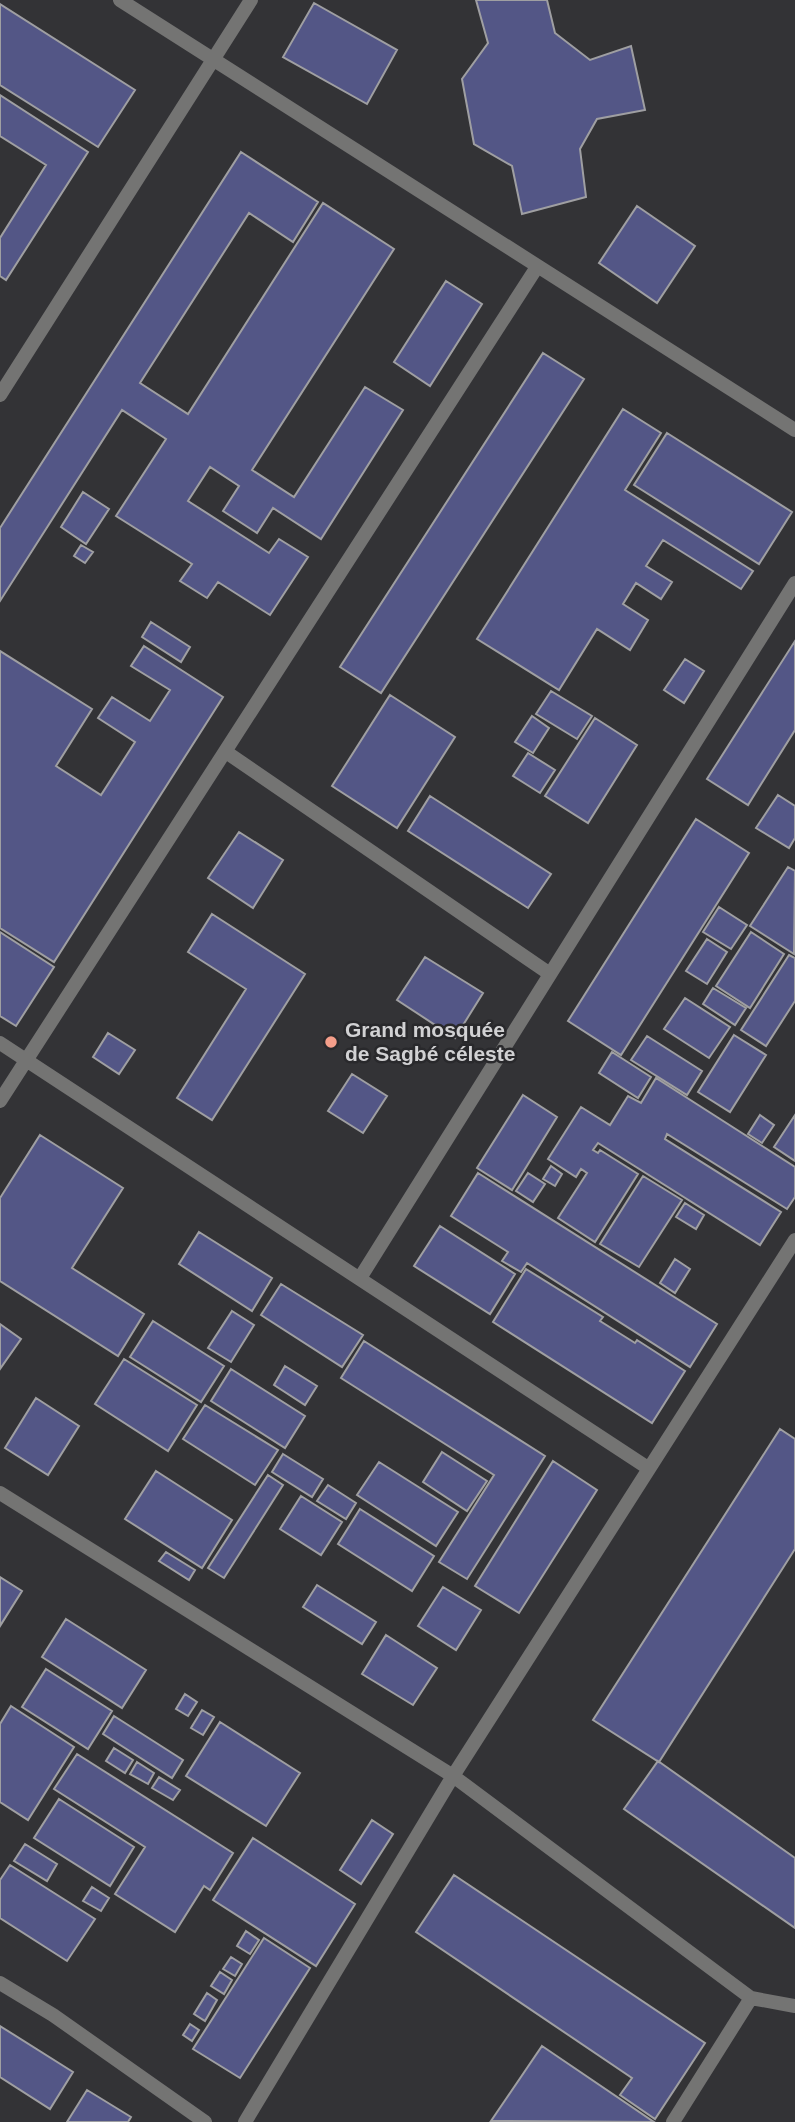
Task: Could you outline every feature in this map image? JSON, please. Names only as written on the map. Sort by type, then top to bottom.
[{"type":"street","points":[[120,0],[795,430]]},
{"type":"street","points":[[0,395],[251,0]]},
{"type":"street","points":[[0,1101],[537,267]]},
{"type":"street","points":[[360,1278],[795,583]]},
{"type":"street","points":[[226,752],[550,974]]},
{"type":"street","points":[[0,1043],[648,1468]]},
{"type":"street","points":[[245,2122],[453,1776],[795,1240]]},
{"type":"street","points":[[0,1493],[453,1776],[751,1998],[795,2006]]},
{"type":"street","points":[[0,1983],[53,2015],[205,2122]]},
{"type":"street","points":[[673,2122],[751,1998]]},
{"type":"building","points":[[476,0],[547,0],[555,33],[590,60],[631,46],[645,110],[597,119],[580,149],[586,197],[522,214],[512,166],[474,144],[462,79],[488,43]]},
{"type":"building","points":[[314,3],[397,50],[367,104],[283,57]]},
{"type":"building","points":[[0,4],[135,90],[98,147],[0,85]]},
{"type":"building","points":[[0,95],[88,152],[6,280],[0,276],[0,238],[46,165],[0,136]]},
{"type":"building","points":[[241,152],[318,202],[293,242],[249,213],[140,383],[188,414],[323,203],[394,249],[252,470],[294,497],[365,387],[403,410],[321,539],[273,508],[257,533],[223,511],[239,486],[210,467],[188,501],[269,553],[279,539],[308,557],[270,615],[218,582],[207,598],[180,581],[192,564],[116,516],[166,439],[122,410],[0,601],[0,528]]},
{"type":"building","points":[[637,206],[695,246],[657,303],[599,263]]},
{"type":"building","points":[[446,281],[482,304],[430,386],[394,362]]},
{"type":"building","points":[[543,353],[584,379],[381,693],[340,667]]},
{"type":"building","points":[[623,409],[661,433],[625,490],[753,571],[741,589],[663,540],[646,566],[672,582],[661,599],[636,583],[623,604],[648,620],[630,650],[597,629],[559,690],[477,639]]},
{"type":"building","points":[[667,433],[792,512],[759,564],[634,485]]},
{"type":"building","points":[[83,492],[109,509],[86,544],[61,527]]},
{"type":"building","points":[[81,545],[93,552],[85,563],[74,556]]},
{"type":"building","points":[[151,622],[190,647],[181,662],[142,637]]},
{"type":"building","points":[[795,641],[795,730],[748,805],[707,779]]},
{"type":"building","points":[[144,646],[223,697],[54,962],[0,928],[0,651],[92,709],[56,766],[101,795],[135,742],[98,718],[112,697],[150,721],[170,690],[131,666]]},
{"type":"building","points":[[685,659],[704,671],[684,703],[664,690]]},
{"type":"building","points":[[551,691],[592,716],[577,739],[536,714]]},
{"type":"building","points":[[390,695],[455,737],[397,828],[332,786]]},
{"type":"building","points":[[532,716],[549,728],[533,753],[515,742]]},
{"type":"building","points":[[595,718],[637,745],[588,823],[545,796]]},
{"type":"building","points":[[528,753],[555,770],[540,793],[513,776]]},
{"type":"building","points":[[778,795],[795,806],[795,838],[789,848],[756,828]]},
{"type":"building","points":[[430,796],[551,874],[528,908],[408,831]]},
{"type":"building","points":[[696,819],[749,853],[621,1055],[568,1021]]},
{"type":"building","points":[[239,832],[283,860],[253,908],[208,878]]},
{"type":"building","points":[[788,867],[795,871],[794,954],[750,926]]},
{"type":"building","points":[[719,907],[747,925],[731,949],[703,932]]},
{"type":"building","points":[[212,914],[305,974],[212,1120],[177,1098],[246,989],[188,952]]},
{"type":"building","points":[[0,932],[54,967],[16,1026],[0,1016]]},
{"type":"building","points":[[751,932],[784,954],[750,1008],[716,986]]},
{"type":"building","points":[[707,939],[727,952],[707,984],[686,971]]},
{"type":"building","points":[[789,955],[795,958],[795,1001],[766,1046],[741,1030]]},
{"type":"building","points":[[425,957],[483,993],[455,1038],[397,1000]]},
{"type":"building","points":[[713,988],[746,1008],[735,1025],[703,1004]]},
{"type":"building","points":[[685,998],[730,1027],[709,1058],[664,1029]]},
{"type":"building","points":[[108,1033],[135,1050],[119,1074],[93,1057]]},
{"type":"building","points":[[734,1035],[766,1055],[730,1112],[698,1092]]},
{"type":"building","points":[[647,1036],[702,1071],[687,1095],[631,1060]]},
{"type":"building","points":[[612,1052],[651,1077],[638,1098],[599,1073]]},
{"type":"building","points":[[352,1074],[387,1096],[363,1133],[328,1111]]},
{"type":"building","points":[[656,1078],[795,1167],[795,1197],[787,1209],[667,1134],[665,1139],[781,1212],[760,1245],[598,1143],[593,1150],[598,1153],[600,1150],[638,1174],[595,1242],[558,1218],[587,1173],[581,1169],[576,1177],[548,1159],[581,1107],[610,1125],[628,1096],[641,1103]]},
{"type":"building","points":[[523,1095],[557,1117],[512,1190],[477,1168]]},
{"type":"building","points":[[760,1115],[774,1125],[762,1143],[748,1134]]},
{"type":"building","points":[[795,1115],[795,1161],[774,1147]]},
{"type":"building","points":[[40,1135],[123,1188],[72,1268],[144,1314],[118,1356],[0,1281],[0,1198]]},
{"type":"building","points":[[551,1166],[562,1174],[555,1186],[543,1179]]},
{"type":"building","points":[[478,1173],[717,1324],[690,1367],[527,1263],[521,1272],[502,1261],[508,1252],[451,1216]]},
{"type":"building","points":[[528,1173],[545,1184],[533,1202],[516,1191]]},
{"type":"building","points":[[643,1176],[682,1200],[639,1267],[600,1244]]},
{"type":"building","points":[[685,1203],[704,1215],[696,1229],[676,1217]]},
{"type":"building","points":[[440,1226],[515,1274],[490,1314],[414,1266]]},
{"type":"building","points":[[199,1232],[272,1278],[252,1311],[179,1264]]},
{"type":"building","points":[[675,1259],[690,1269],[675,1293],[660,1283]]},
{"type":"building","points":[[526,1269],[603,1317],[600,1321],[635,1343],[637,1340],[685,1371],[652,1423],[493,1322]]},
{"type":"building","points":[[281,1284],[363,1335],[342,1367],[261,1315]]},
{"type":"building","points":[[232,1311],[254,1325],[231,1362],[208,1348]]},
{"type":"building","points":[[153,1321],[224,1366],[201,1402],[130,1357]]},
{"type":"building","points":[[0,1324],[21,1339],[0,1369]]},
{"type":"building","points":[[364,1341],[545,1456],[467,1579],[439,1562],[494,1475],[341,1378]]},
{"type":"building","points":[[124,1359],[197,1405],[168,1451],[95,1404]]},
{"type":"building","points":[[285,1366],[317,1386],[305,1405],[274,1385]]},
{"type":"building","points":[[231,1369],[305,1416],[285,1448],[211,1401]]},
{"type":"building","points":[[36,1398],[79,1426],[48,1475],[5,1448]]},
{"type":"building","points":[[205,1405],[278,1450],[255,1485],[183,1439]]},
{"type":"building","points":[[780,1429],[795,1439],[795,1549],[659,1762],[593,1720]]},
{"type":"building","points":[[442,1452],[487,1481],[467,1511],[423,1482]]},
{"type":"building","points":[[283,1454],[323,1479],[312,1497],[272,1472]]},
{"type":"building","points":[[553,1461],[597,1490],[519,1613],[475,1586]]},
{"type":"building","points":[[379,1462],[458,1512],[436,1546],[357,1495]]},
{"type":"building","points":[[156,1471],[232,1520],[202,1568],[125,1519]]},
{"type":"building","points":[[268,1475],[283,1485],[224,1578],[208,1568]]},
{"type":"building","points":[[328,1485],[356,1503],[346,1519],[317,1501]]},
{"type":"building","points":[[301,1496],[342,1522],[321,1555],[280,1529]]},
{"type":"building","points":[[360,1509],[434,1556],[412,1591],[338,1544]]},
{"type":"building","points":[[166,1552],[195,1570],[189,1580],[159,1561]]},
{"type":"building","points":[[0,1577],[22,1591],[0,1626]]},
{"type":"building","points":[[317,1585],[376,1622],[362,1644],[303,1607]]},
{"type":"building","points":[[443,1587],[481,1610],[456,1650],[418,1626]]},
{"type":"building","points":[[66,1619],[146,1670],[122,1708],[42,1657]]},
{"type":"building","points":[[386,1635],[437,1668],[413,1705],[362,1674]]},
{"type":"building","points":[[46,1669],[112,1711],[88,1749],[22,1707]]},
{"type":"building","points":[[185,1694],[197,1702],[188,1716],[176,1709]]},
{"type":"building","points":[[11,1706],[74,1747],[28,1820],[0,1802],[0,1724]]},
{"type":"building","points":[[202,1710],[214,1717],[203,1735],[191,1728]]},
{"type":"building","points":[[114,1716],[183,1760],[172,1778],[103,1734]]},
{"type":"building","points":[[220,1722],[300,1773],[266,1826],[186,1776]]},
{"type":"building","points":[[114,1748],[133,1760],[125,1773],[106,1761]]},
{"type":"building","points":[[77,1754],[233,1853],[210,1890],[204,1886],[175,1932],[115,1894],[145,1847],[54,1789]]},
{"type":"building","points":[[658,1761],[795,1858],[795,1928],[624,1809]]},
{"type":"building","points":[[137,1762],[154,1773],[148,1784],[130,1774]]},
{"type":"building","points":[[159,1777],[180,1790],[173,1800],[152,1788]]},
{"type":"building","points":[[59,1799],[134,1847],[110,1886],[34,1838]]},
{"type":"building","points":[[372,1820],[393,1834],[361,1884],[340,1870]]},
{"type":"building","points":[[253,1838],[355,1904],[316,1966],[213,1900]]},
{"type":"building","points":[[25,1844],[57,1864],[47,1881],[14,1861]]},
{"type":"building","points":[[10,1865],[95,1919],[67,1961],[0,1918],[0,1880]]},
{"type":"building","points":[[454,1875],[705,2043],[655,2119],[620,2095],[632,2078],[416,1932]]},
{"type":"building","points":[[92,1887],[109,1898],[101,1911],[83,1901]]},
{"type":"building","points":[[246,1931],[259,1940],[250,1954],[237,1946]]},
{"type":"building","points":[[264,1938],[310,1968],[240,2078],[193,2049]]},
{"type":"building","points":[[231,1957],[242,1964],[235,1976],[223,1969]]},
{"type":"building","points":[[220,1972],[232,1980],[224,1994],[211,1986]]},
{"type":"building","points":[[207,1993],[217,2000],[205,2021],[194,2014]]},
{"type":"building","points":[[190,2024],[199,2030],[192,2041],[183,2035]]},
{"type":"building","points":[[0,2026],[73,2072],[50,2109],[0,2077]]},
{"type":"building","points":[[542,2046],[654,2122],[491,2121]]},
{"type":"building","points":[[87,2090],[131,2117],[128,2122],[67,2122]]},
{"type":"place","name":"Grand mosquée de Sagbé céleste","points":[[331,1042]]}]
